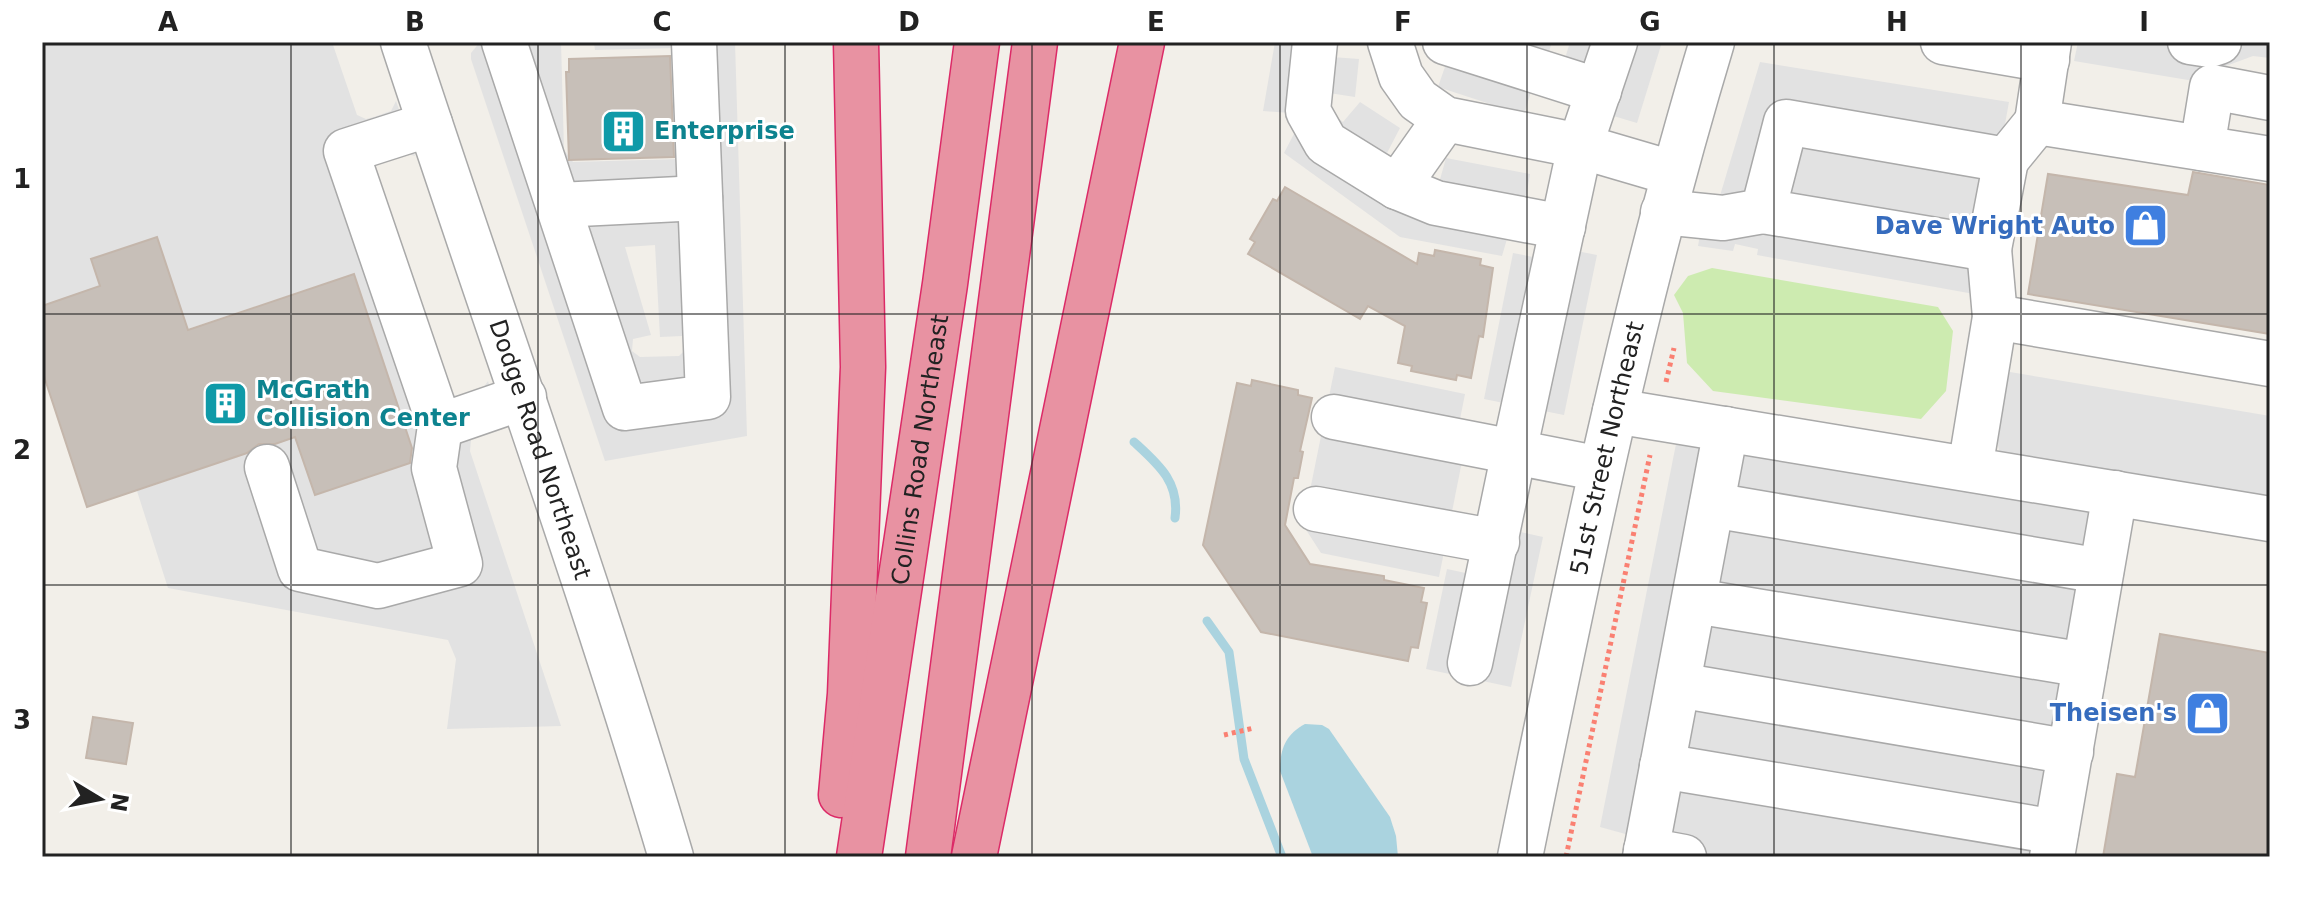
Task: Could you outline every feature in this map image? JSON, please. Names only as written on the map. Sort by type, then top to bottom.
[{"type":"highway","points":[[835,857],[850,694],[863,367],[856,42]]},
{"type":"highway","name":"Collins Road Northeast","points":[[859,857],[940,315],[977,42]]},
{"type":"highway","points":[[928,857],[1035,42]]},
{"type":"highway","points":[[974,857],[1142,42]]},
{"type":"street","name":"Dodge Road Northeast","points":[[403,42],[524,397],[640,752],[671,857]]},
{"type":"street","points":[[504,42],[625,408],[708,397],[694,42]]},
{"type":"street","points":[[1315,42],[1308,111],[1326,143],[1397,187],[1436,203],[1563,227]]},
{"type":"street","points":[[1390,42],[1401,76],[1418,100],[1445,119],[1580,146],[1723,218],[1763,211],[1989,249]]},
{"type":"street","points":[[1445,42],[1599,91]]},
{"type":"street","points":[[1470,663],[1580,146],[1615,42]]},
{"type":"street","name":"51st Street Northeast","points":[[1520,857],[1601,469],[1667,192],[1712,42]]},
{"type":"street","points":[[1943,42],[2028,49],[2037,122],[2006,160],[1989,249],[1995,317],[1970,469]]},
{"type":"street","points":[[2190,42],[2210,45],[2219,42]]},
{"type":"street","points":[[2202,148],[2212,87],[2270,98]]},
{"type":"street","points":[[1397,187],[1445,119]]},
{"type":"street","points":[[1763,211],[1786,122],[2006,160]]},
{"type":"street","points":[[2037,122],[2270,159]]},
{"type":"street","points":[[267,467],[300,569],[378,586],[460,564],[434,468],[440,426],[346,151],[430,124]]},
{"type":"street","points":[[559,205],[700,198]]},
{"type":"street","points":[[1995,317],[2270,364]]},
{"type":"street","points":[[440,426],[524,397]]},
{"type":"street","points":[[1615,411],[2270,519]]},
{"type":"street","points":[[1334,417],[1601,469]]},
{"type":"street","points":[[1659,855],[1662,766],[1726,429]]},
{"type":"street","points":[[1662,766],[2054,844],[2115,493]]},
{"type":"street","points":[[1712,505],[2101,571]]},
{"type":"street","points":[[1316,509],[1497,542]]},
{"type":"street","points":[[1695,601],[2085,665]]},
{"type":"street","points":[[1678,685],[2071,752]]},
{"type":"path","points":[[1566,857],[1674,348]]},
{"type":"path","points":[[1224,735],[1254,728]]},
{"type":"green space","points":[[1712,268],[1938,307],[1953,331],[1946,391],[1921,419],[1713,391],[1687,363],[1683,313],[1674,295],[1688,276]]},
{"type":"shaded area","points":[[42,42],[332,42],[357,115],[366,119],[391,111],[396,101],[415,156],[407,154],[375,164],[450,391],[456,396],[463,396],[483,388],[488,381],[502,430],[475,436],[471,440],[470,451],[561,726],[447,729],[456,659],[448,640],[168,588],[137,491],[295,437],[315,495],[416,460],[353,274],[188,329],[156,237],[91,259],[100,286],[42,306]]},
{"type":"shaded area","points":[[480,42],[561,42],[564,150],[573,162],[680,159],[676,48],[595,50],[594,43],[581,42],[735,42],[747,436],[605,461],[471,53]],"holes":[[[655,245],[660,337],[682,336],[684,351],[679,356],[640,357],[632,351],[633,339],[651,335],[625,247]]]},
{"type":"shaded area","points":[[1275,42],[1335,42],[1332,57],[1359,59],[1355,97],[1329,93],[1329,111],[1343,122],[1360,102],[1400,128],[1387,153],[1439,183],[1446,158],[1530,174],[1520,234],[1509,232],[1502,256],[1400,237],[1284,153],[1297,128],[1291,113],[1263,111]]},
{"type":"shaded area","points":[[1427,42],[1552,42],[1537,89],[1532,88],[1524,115],[1438,87],[1447,61],[1424,53]]},
{"type":"shaded area","points":[[1570,42],[1662,42],[1637,123],[1553,98]]},
{"type":"shaded area","points":[[2078,42],[2270,42],[2270,58],[2253,56],[2188,80],[2074,61]]},
{"type":"shaded area","points":[[1760,62],[2009,102],[1974,294],[1757,255],[1758,249],[1735,244],[1733,251],[1698,246],[1706,200],[1719,199]]},
{"type":"shaded area","points":[[1541,244],[1597,255],[1564,415],[1484,399],[1513,253],[1538,258]]},
{"type":"shaded area","points":[[1335,367],[1465,394],[1460,419],[1470,421],[1439,577],[1321,553],[1303,525]]},
{"type":"shaded area","points":[[2010,372],[2270,416],[2270,503],[2001,458],[1996,437],[2005,380]]},
{"type":"shaded area","points":[[1677,439],[2090,508],[2031,857],[1625,857],[1629,835],[1600,827]]},
{"type":"shaded area","points":[[1485,524],[1543,537],[1511,687],[1426,669],[1447,569],[1475,575]]},
{"type":"water","points":[[1305,724],[1322,725],[1329,729],[1390,817],[1398,857],[1313,857],[1280,771],[1285,743]]},
{"type":"building","name":"Enterprise","points":[[670,56],[674,157],[569,160],[566,72],[569,72],[569,59]]},
{"type":"building","points":[[2193,172],[2270,185],[2270,334],[2028,294],[2048,174],[2188,195]]},
{"type":"building","points":[[1285,187],[1417,264],[1419,253],[1434,256],[1435,250],[1481,259],[1480,265],[1493,268],[1483,337],[1479,336],[1471,378],[1457,375],[1456,380],[1411,371],[1412,366],[1398,363],[1405,326],[1368,306],[1360,319],[1248,254],[1255,242],[1250,239],[1273,199],[1277,201]]},
{"type":"building","name":"McGrath Collision Center","points":[[157,237],[188,330],[354,274],[412,448],[410,463],[315,495],[295,437],[275,444],[259,444],[247,453],[87,507],[42,370],[42,306],[100,286],[91,259]]},
{"type":"building","points":[[1252,380],[1298,390],[1298,395],[1312,398],[1300,451],[1303,452],[1298,478],[1294,478],[1285,525],[1310,564],[1384,576],[1384,580],[1424,588],[1421,602],[1427,603],[1418,648],[1411,647],[1408,661],[1261,632],[1203,545],[1237,383],[1251,386]]},
{"type":"building","name":"Theisen's","points":[[2160,634],[2270,653],[2270,857],[2103,857],[2117,774],[2135,777]]},
{"type":"building","points":[[93,717],[133,723],[126,764],[86,758]]},
{"type":"waterway","points":[[1134,442],[1159,466],[1171,484],[1176,505],[1175,518]]},
{"type":"waterway","points":[[1207,621],[1229,652],[1244,759],[1282,857]]},
{"type":"place","name":"Enterprise","points":[[623,131]]},
{"type":"place","name":"Dave Wright Auto","points":[[2146,226]]},
{"type":"place","name":"McGrath Collision Center","points":[[225,404]]},
{"type":"place","name":"Theisen's","points":[[2208,713]]}]
